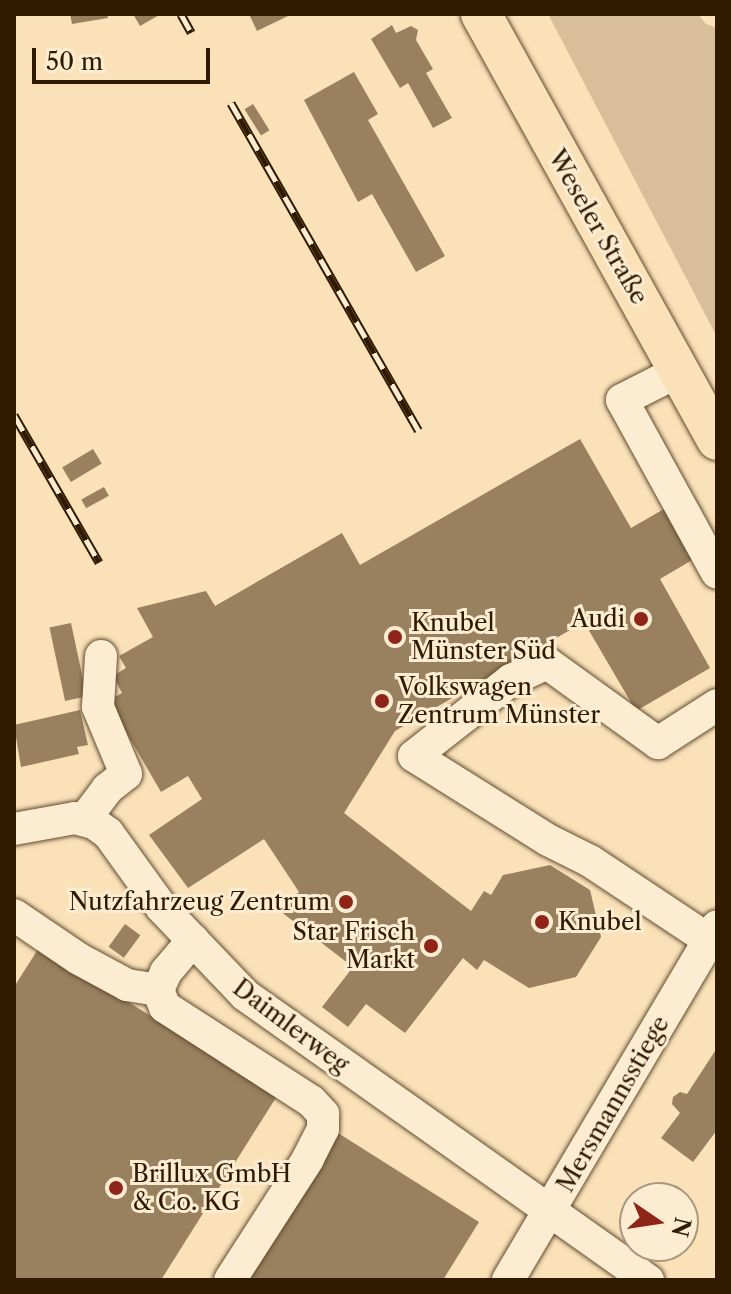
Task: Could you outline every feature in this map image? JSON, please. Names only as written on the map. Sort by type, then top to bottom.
[{"type":"main road","name":"Weseler Straße","points":[[481,14],[717,440]]},
{"type":"street","points":[[679,371],[622,400],[717,573]]},
{"type":"street","points":[[14,829],[54,819],[84,820],[102,795],[126,774],[98,707],[101,656]]},
{"type":"street","points":[[713,933],[548,840],[414,756],[511,680],[547,663],[658,743],[717,705]]},
{"type":"street","name":"Daimlerweg","points":[[84,820],[108,833],[162,908],[245,995],[648,1280]]},
{"type":"street","points":[[14,915],[79,959],[127,985],[158,990]]},
{"type":"street","name":"Mersmannsstiege","points":[[508,1280],[713,933]]},
{"type":"street","points":[[193,940],[166,972],[158,990],[165,1007],[311,1101],[323,1114]]},
{"type":"street","points":[[230,1280],[308,1159],[323,1129],[323,1114],[353,1073]]},
{"type":"shaded area","points":[[548,14],[698,14],[706,24],[717,28],[717,337]]},
{"type":"building","points":[[70,14],[107,14],[108,18],[72,24]]},
{"type":"building","points":[[133,14],[161,14],[140,26]]},
{"type":"building","points":[[249,14],[287,14],[288,16],[257,31]]},
{"type":"building","points":[[392,25],[396,33],[411,26],[418,30],[416,40],[433,69],[426,73],[452,118],[433,128],[408,83],[400,88],[371,39]]},
{"type":"building","points":[[354,72],[378,114],[368,120],[445,256],[416,272],[372,194],[358,202],[304,100]]},
{"type":"building","points":[[253,104],[269,130],[261,136],[245,109]]},
{"type":"building","points":[[580,439],[631,528],[676,502],[704,553],[660,579],[710,668],[636,711],[584,622],[395,731],[344,813],[471,911],[484,891],[491,895],[503,875],[550,865],[590,890],[601,937],[576,977],[529,988],[484,960],[477,970],[463,958],[405,1033],[366,1004],[348,1027],[322,1007],[353,967],[280,911],[299,892],[264,839],[188,888],[149,835],[202,799],[188,776],[161,792],[108,701],[122,693],[113,676],[126,668],[119,656],[153,637],[137,608],[206,591],[215,606],[342,533],[360,565]]},
{"type":"building","points":[[93,449],[102,464],[71,482],[62,468]]},
{"type":"building","points":[[104,487],[109,496],[86,508],[81,500]]},
{"type":"building","points":[[71,623],[87,696],[65,701],[49,628]]},
{"type":"building","points":[[80,710],[88,745],[77,747],[79,754],[21,767],[14,725]]},
{"type":"building","points":[[125,924],[140,935],[124,958],[109,947]]},
{"type":"building","name":"Brillux GmbH & Co. KG","points":[[40,946],[277,1096],[161,1280],[14,1280],[14,987]]},
{"type":"building","points":[[717,1048],[717,1130],[693,1162],[661,1138],[680,1113],[672,1104],[673,1097],[680,1092],[687,1094]]},
{"type":"building","points":[[338,1133],[479,1222],[443,1280],[245,1280]]},
{"type":"railway","points":[[181,14],[191,32]]},
{"type":"railway","points":[[231,103],[418,430]]},
{"type":"railway","points":[[14,415],[99,562]]},
{"type":"place","name":"Audi","points":[[641,619]]},
{"type":"place","name":"Knubel Münster Süd","points":[[395,637]]},
{"type":"place","name":"Volkswagen Zentrum Münster","points":[[382,701]]},
{"type":"place","name":"Nutzfahrzeug Zentrum","points":[[346,902]]},
{"type":"place","name":"Knubel","points":[[542,922]]},
{"type":"place","name":"Star Frisch Markt","points":[[431,946]]},
{"type":"place","name":"Brillux GmbH & Co. KG","points":[[116,1188]]}]
